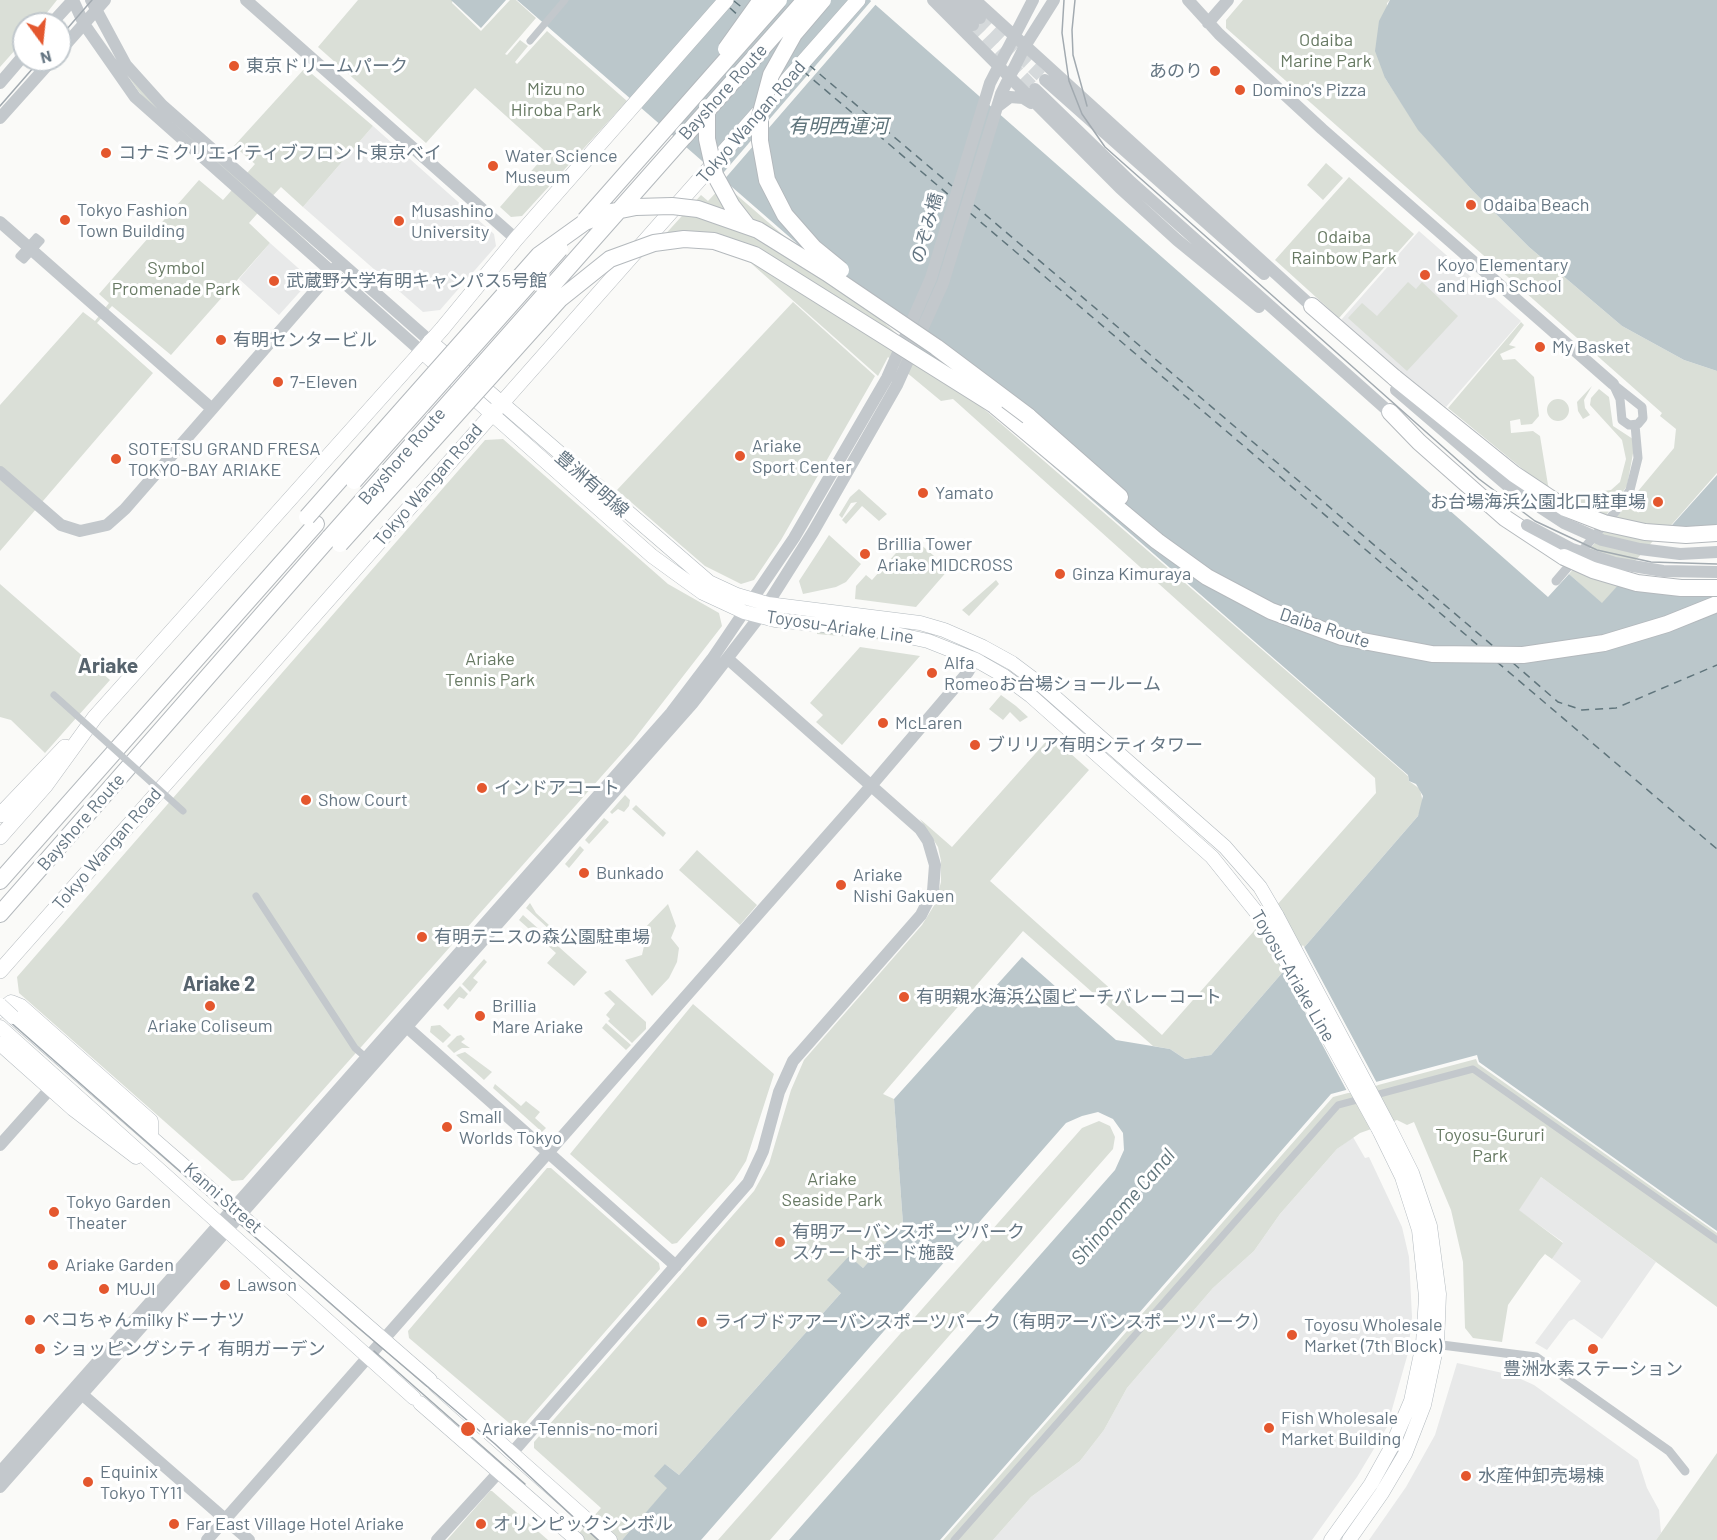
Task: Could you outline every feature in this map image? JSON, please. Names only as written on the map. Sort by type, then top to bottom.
[{"type":"highway","points":[[0,815],[34,776],[95,717],[426,347],[516,239],[726,0]]},
{"type":"highway","points":[[761,0],[724,51],[713,76],[707,102],[706,126],[709,152],[725,195],[748,226],[780,254],[916,345],[994,405]]},
{"type":"highway","name":"Bayshore Route","points":[[0,881],[177,680],[193,656],[311,521],[779,0]]},
{"type":"highway","name":"Bayshore Route","points":[[0,914],[270,605],[335,541],[805,0]]},
{"type":"highway","points":[[823,0],[784,49],[766,89],[760,116],[760,141],[764,167],[772,192],[794,226],[814,248],[940,339],[1028,417]]},
{"type":"highway","name":"Tokyo Wangan Road","points":[[0,971],[858,0]]},
{"type":"highway","points":[[311,521],[539,255],[585,222],[611,212],[636,207],[698,208],[758,230],[809,261],[906,327],[1028,417]]},
{"type":"highway","points":[[335,541],[560,299],[584,277],[610,259],[654,243],[707,240],[755,255],[994,405]]},
{"type":"highway","points":[[1302,301],[1454,426],[1555,503],[1584,516],[1624,528],[1666,534],[1717,533]]},
{"type":"highway","name":"Daiba Route","points":[[994,405],[1157,541],[1207,577],[1279,615],[1342,637],[1443,655],[1493,656],[1545,653],[1623,638],[1717,604]]},
{"type":"highway","points":[[1390,412],[1419,442],[1504,518],[1564,557],[1593,570],[1637,583],[1717,590]]},
{"type":"highway","name":"Daiba Route","points":[[1028,417],[1188,552],[1255,592],[1298,612],[1342,626],[1391,638],[1434,644],[1477,647],[1520,645],[1563,640],[1622,627],[1664,614],[1717,590]]},
{"type":"highway","points":[[0,837],[45,786],[95,717]]},
{"type":"highway","points":[[0,983],[149,814],[192,752]]},
{"type":"highway","points":[[0,875],[69,802]]},
{"type":"main road","name":"豊洲有明線","points":[[426,347],[496,409],[694,572],[748,606],[768,604]]},
{"type":"main road","name":"Toyosu-Ariake Line","points":[[768,604],[920,623],[982,646],[1012,663],[1040,684],[1241,864],[1260,887],[1271,919],[1388,1125],[1418,1188],[1430,1226],[1437,1270],[1424,1405],[1404,1454],[1382,1494],[1349,1540]]},
{"type":"main road","name":"Toyosu-Ariake Line","points":[[748,606],[760,616],[907,635],[976,660],[1030,696],[1205,851],[1244,894],[1271,919]]},
{"type":"main road","points":[[1241,864],[1243,874],[1252,887],[1244,894]]},
{"type":"main road","points":[[0,1011],[11,1002],[21,1006],[151,1121],[151,1137]]},
{"type":"main road","name":"Kanni Street","points":[[0,1005],[237,1210],[610,1540]]},
{"type":"main road","name":"Kanni Street","points":[[1,1029],[369,1358],[577,1540]]},
{"type":"main road","points":[[0,1044],[118,1145],[161,1172]]},
{"type":"main road","name":"Toyosu-Ariake Line","points":[[1331,1540],[1371,1484],[1391,1448],[1411,1401],[1430,1344]]},
{"type":"street","points":[[62,12],[73,0],[84,24],[135,97],[426,347]]},
{"type":"street","points":[[72,38],[84,24],[93,6],[105,0]]},
{"type":"street","points":[[246,0],[516,239]]},
{"type":"street","points":[[530,40],[565,0]]},
{"type":"street","points":[[933,0],[998,63],[1039,110]]},
{"type":"street","points":[[946,0],[976,22],[961,0]]},
{"type":"street","points":[[975,0],[1396,390],[1488,471],[1524,499],[1564,523],[1596,537],[1640,549],[1687,554],[1717,552]]},
{"type":"street","name":"のぞみ橋","points":[[892,382],[931,278],[990,83],[998,63],[1033,0]]},
{"type":"street","name":"のぞみ橋","points":[[892,382],[943,283],[1009,75],[1024,46],[1054,0]]},
{"type":"street","points":[[1188,0],[1208,23],[1322,129],[1642,407],[1643,418],[1635,425],[1627,424],[1621,418],[1620,396],[1613,384]]},
{"type":"street","points":[[1208,23],[1228,0]]},
{"type":"street","points":[[93,6],[126,64],[162,105],[335,267]]},
{"type":"street","points":[[0,83],[12,70]]},
{"type":"street","points":[[0,118],[41,72]]},
{"type":"street","points":[[1045,80],[1160,182],[1302,301],[1396,390]]},
{"type":"street","points":[[1035,89],[1131,182],[1278,318]]},
{"type":"street","points":[[1000,100],[1010,97],[1023,98],[1039,110],[1178,240],[1354,381],[1494,502],[1557,542],[1586,554],[1631,566],[1678,572],[1717,572]]},
{"type":"street","points":[[0,222],[211,408]]},
{"type":"street","points":[[0,472],[61,525],[80,531],[101,528],[125,509],[335,267]]},
{"type":"street","points":[[0,1487],[79,1391],[237,1210],[692,704],[760,616],[813,532],[892,382]]},
{"type":"street","points":[[403,1023],[671,713],[794,538],[892,382]]},
{"type":"street","points":[[1556,581],[1616,511],[1629,490],[1638,458],[1635,425]]},
{"type":"street","points":[[207,1540],[872,785],[976,660],[982,646]]},
{"type":"street","points":[[512,1453],[748,1183],[763,1151],[785,1076],[803,1047],[921,915],[930,901],[935,865],[928,841],[909,818],[728,659]]},
{"type":"street","points":[[54,695],[183,811]]},
{"type":"street","points":[[256,896],[362,1054]]},
{"type":"street","points":[[403,1023],[676,1266]]},
{"type":"street","points":[[954,1540],[1338,1105],[1473,1069],[1717,1240]]},
{"type":"street","points":[[0,1145],[50,1089]]},
{"type":"street","points":[[1430,1344],[1541,1360],[1670,1451],[1685,1471]]},
{"type":"street","points":[[0,1472],[79,1391]]},
{"type":"street","points":[[79,1391],[249,1540]]},
{"type":"street","points":[[437,1540],[499,1472]]},
{"type":"shaded area","name":"Musashino University","points":[[373,126],[494,234],[496,246],[440,310],[423,312],[303,207]]},
{"type":"shaded area","name":"Koyo Elementary and High School","points":[[1419,231],[1521,321],[1446,407],[1403,376],[1341,320]]},
{"type":"shaded area","name":"武蔵野大学有明キャンパス5号館","points":[[270,243],[306,275],[307,284],[279,315],[239,279]]},
{"type":"shaded area","name":"Toyosu Wholesale Market (7th Block)","points":[[1353,1137],[1365,1158],[1369,1157],[1402,1227],[1409,1257],[1412,1317],[1408,1353],[1387,1427],[1357,1477],[1312,1540],[993,1540],[1031,1497],[1080,1461],[1104,1430],[1127,1388],[1213,1288],[1254,1251],[1280,1214],[1337,1149]]},
{"type":"shaded area","points":[[1541,1177],[1656,1262],[1602,1339],[1574,1319],[1569,1321],[1547,1350],[1535,1343],[1581,1281],[1552,1259],[1563,1242],[1518,1210]]},
{"type":"shaded area","points":[[1457,1363],[1512,1375],[1534,1385],[1638,1460],[1647,1488],[1659,1510],[1661,1533],[1656,1540],[1369,1540],[1406,1487],[1435,1435]]},
{"type":"green space","points":[[0,0],[57,0],[48,12],[12,12],[12,54],[0,67]]},
{"type":"green space","name":"Mizu no Hiroba Park","points":[[358,0],[453,0],[452,3],[481,31],[510,0],[516,0],[536,18],[505,54],[507,55],[520,40],[528,46],[515,62],[517,64],[547,31],[627,101],[522,216],[511,217],[500,207],[547,153],[475,88],[426,143],[318,47]]},
{"type":"green space","name":"Odaiba Marine Park","points":[[1243,0],[1390,0],[1387,3],[1385,78],[1419,130],[1472,190],[1529,247],[1622,326],[1684,360],[1717,371],[1717,473],[1602,604],[1569,574],[1674,448],[1676,429],[1660,416],[1662,413],[1226,28],[1226,20]]},
{"type":"green space","name":"Symbol Promenade Park","points":[[100,36],[120,64],[240,181],[255,164],[234,146],[305,68],[373,126],[303,207],[281,187],[266,203],[318,252],[264,206],[249,223],[270,243],[171,355],[112,306],[97,323],[153,373],[0,551],[0,405],[83,312],[95,321],[109,303],[99,294],[199,180],[223,200],[238,183],[148,103],[139,92]]},
{"type":"green space","points":[[1326,163],[1343,178],[1323,200],[1307,185]]},
{"type":"green space","name":"Odaiba Rainbow Park","points":[[1349,177],[1414,234],[1339,318],[1275,260]]},
{"type":"green space","name":"Ariake Seaside Park","points":[[724,184],[1408,776],[1409,781],[1420,789],[1423,803],[1418,816],[1211,1055],[1185,1059],[1170,1049],[1153,1046],[1023,931],[883,1094],[894,1099],[903,1224],[863,1268],[848,1256],[841,1293],[679,1475],[665,1464],[668,1488],[622,1540],[573,1540],[601,1508],[534,1448],[534,1442],[754,1191],[769,1164],[791,1090],[804,1060],[922,925],[935,904],[941,882],[941,861],[938,847],[920,819],[952,847],[1051,736],[1089,770],[990,881],[1162,1035],[1376,793],[1375,778],[953,399],[941,401],[888,357],[878,376],[726,241],[661,239],[701,195],[708,201]]},
{"type":"green space","points":[[1408,282],[1416,289],[1422,282],[1458,316],[1407,371],[1348,318],[1362,303],[1377,316]]},
{"type":"green space","name":"Ariake Sport Center","points":[[793,302],[875,376],[781,540],[754,580],[741,584],[705,566],[617,490]]},
{"type":"green space","points":[[1521,322],[1524,325],[1509,345],[1516,347],[1500,354],[1503,360],[1515,359],[1534,377],[1539,416],[1532,424],[1521,425],[1520,419],[1510,421],[1511,433],[1533,431],[1540,436],[1548,485],[1552,493],[1448,408]]},
{"type":"green space","points":[[1592,386],[1584,400],[1585,408],[1590,415],[1583,419],[1578,411],[1577,402]]},
{"type":"green space","points":[[1599,389],[1609,397],[1613,426],[1633,439],[1634,448],[1627,486],[1604,518],[1553,498],[1611,490],[1620,482],[1626,459],[1622,440],[1590,405],[1591,398]]},
{"type":"green space","points":[[1558,399],[1566,402],[1569,410],[1566,418],[1558,421],[1550,418],[1547,410],[1550,402]]},
{"type":"green space","name":"Ariake Tennis Park","points":[[503,439],[668,584],[719,613],[722,626],[632,742],[243,1180],[232,1181],[19,993],[17,977],[485,440]]},
{"type":"green space","points":[[859,489],[887,514],[879,521],[862,506],[846,524],[842,520],[857,502],[851,503],[842,518],[839,515],[850,497]]},
{"type":"green space","points":[[829,535],[861,564],[846,582],[836,587],[803,594],[799,581]]},
{"type":"green space","points":[[911,536],[949,569],[916,607],[855,599],[856,586],[866,575],[872,580]]},
{"type":"green space","points":[[996,580],[999,584],[969,616],[962,610]]},
{"type":"green space","points":[[0,584],[110,680],[45,753],[11,720],[0,717]]},
{"type":"green space","points":[[817,631],[887,638],[886,640],[817,634]]},
{"type":"green space","points":[[860,647],[920,656],[842,745],[816,722],[823,715],[810,703]]},
{"type":"green space","points":[[1001,695],[1028,717],[1020,722],[1010,712],[1003,720],[989,709]]},
{"type":"green space","points":[[625,795],[630,800],[629,806],[624,812],[618,809],[612,814],[610,812]]},
{"type":"green space","points":[[636,805],[666,833],[663,837],[632,809]]},
{"type":"green space","points":[[604,818],[609,822],[589,844],[585,840]]},
{"type":"green space","points":[[580,846],[584,850],[569,868],[565,864]]},
{"type":"green space","points":[[697,850],[757,905],[740,925],[679,870]]},
{"type":"green space","points":[[530,903],[536,913],[564,939],[562,941],[526,908]]},
{"type":"green space","points":[[668,904],[676,926],[671,938],[679,948],[677,962],[669,978],[652,996],[625,960],[642,955],[644,946],[639,934]]},
{"type":"green space","points":[[523,915],[587,972],[574,986],[547,963],[556,953],[519,920]]},
{"type":"green space","points":[[484,959],[487,962],[473,978],[478,982],[470,992],[462,984]]},
{"type":"green space","points":[[460,986],[468,994],[464,999],[459,997],[448,1010],[443,1005]]},
{"type":"green space","points":[[610,990],[646,1022],[646,1029],[632,1043],[608,1021],[610,1019],[606,1015],[615,1004],[604,993]]},
{"type":"green space","points":[[693,1004],[774,1074],[746,1161],[734,1180],[677,1243],[672,1244],[570,1154]]},
{"type":"green space","points":[[606,1023],[631,1045],[626,1050],[602,1028]]},
{"type":"green space","points":[[440,1025],[451,1035],[443,1043],[430,1032],[431,1026]]},
{"type":"green space","points":[[461,1035],[465,1039],[461,1042],[470,1048],[462,1048],[454,1053],[447,1046]]},
{"type":"green space","points":[[465,1052],[492,1072],[484,1080],[456,1055]]},
{"type":"green space","name":"Toyosu-Gururi Park","points":[[1476,1059],[1478,1064],[1717,1233],[1717,1307],[1541,1177],[1519,1210],[1563,1243],[1552,1259],[1545,1254],[1508,1305],[1502,1342],[1473,1338],[1465,1328],[1463,1262],[1451,1210],[1414,1122],[1407,1125],[1397,1120],[1360,1133],[1337,1149],[1280,1214],[1254,1251],[1213,1288],[1127,1388],[1104,1430],[1080,1461],[1031,1497],[993,1540],[943,1540],[1333,1097]]},
{"type":"green space","points":[[495,1084],[521,1106],[526,1101],[540,1112],[535,1118],[546,1128],[542,1132],[493,1088]]},
{"type":"green space","points":[[1099,1121],[1110,1126],[1115,1137],[1113,1149],[770,1540],[718,1540],[1082,1128]]},
{"type":"green space","points":[[547,1168],[551,1168],[659,1263],[660,1269],[521,1428],[515,1428],[409,1338],[408,1331]]},
{"type":"green space","points":[[1717,1453],[1717,1540],[1656,1540],[1661,1533]]},
{"type":"green space","points":[[492,1491],[548,1540],[447,1540]]},
{"type":"water","points":[[451,0],[506,0],[481,28]]},
{"type":"water","points":[[517,0],[870,0],[1548,597],[1569,574],[1602,603],[1717,475],[1717,1231],[1479,1062],[1477,1055],[1331,1094],[940,1540],[789,1540],[1115,1170],[1124,1150],[1123,1133],[1113,1119],[1098,1112],[1082,1116],[1066,1123],[701,1540],[622,1540],[667,1488],[654,1476],[665,1464],[679,1475],[841,1293],[827,1280],[849,1256],[863,1268],[903,1224],[894,1099],[1022,957],[1116,1040],[1170,1049],[1185,1059],[1211,1055],[1418,816],[1423,796],[1416,784],[1409,781],[1408,775]]},
{"type":"water","points":[[1390,0],[1717,0],[1717,371],[1684,360],[1622,326],[1529,247],[1472,190],[1418,130],[1385,78],[1375,51],[1379,21]]},
{"type":"pier","points":[[872,0],[877,3],[722,182],[718,179]]},
{"type":"pier","points":[[1717,529],[1717,592],[1616,582],[1662,531]]},
{"type":"pier","points":[[1303,945],[1378,1085],[1348,1093],[1282,969]]},
{"type":"ferry route","points":[[734,1],[744,9]]},
{"type":"ferry route","points":[[730,8],[740,17]]},
{"type":"ferry route","points":[[809,65],[952,186]]},
{"type":"ferry route","points":[[803,71],[950,196]]},
{"type":"ferry route","points":[[974,205],[1493,646]]},
{"type":"ferry route","points":[[970,213],[1480,647]]},
{"type":"ferry route","points":[[1497,662],[1717,849]]},
{"type":"ferry route","points":[[1513,663],[1558,702],[1582,710],[1616,708],[1717,665]]},
{"type":"tunnel","points":[[980,18],[1045,80]]},
{"type":"tunnel","points":[[973,25],[1035,89]]},
{"type":"tram line","points":[[72,23],[92,0]]},
{"type":"tram line","points":[[1064,0],[1062,33],[1069,81],[1082,114],[1105,147],[1479,479],[1535,521],[1597,550],[1651,562],[1717,564]]},
{"type":"tram line","points":[[1075,0],[1072,30],[1073,55],[1087,106]]},
{"type":"tram line","points":[[0,106],[30,72]]},
{"type":"tram line","points":[[0,1013],[355,1325],[495,1444],[598,1540]]},
{"type":"tram line","points":[[374,1351],[525,1484]]},
{"type":"place","name":"東京ドリームパーク","points":[[234,66]]},
{"type":"place","name":"あのり","points":[[1215,71]]},
{"type":"place","name":"Domino's Pizza","points":[[1240,90]]},
{"type":"place","name":"コナミクリエイティブフロント東京ベイ","points":[[106,153]]},
{"type":"place","name":"Water Science Museum","points":[[493,166]]},
{"type":"place","name":"Odaiba Beach","points":[[1471,205]]},
{"type":"place","name":"Tokyo Fashion Town Building","points":[[65,220]]},
{"type":"place","name":"Musashino University","points":[[399,221]]},
{"type":"place","name":"Koyo Elementary and High School","points":[[1425,275]]},
{"type":"place","name":"武蔵野大学有明キャンパス5号館","points":[[274,281]]},
{"type":"place","name":"有明センタービル","points":[[221,340]]},
{"type":"place","name":"My Basket","points":[[1540,347]]},
{"type":"place","name":"7-Eleven","points":[[278,382]]},
{"type":"place","name":"Ariake Sport Center","points":[[740,456]]},
{"type":"place","name":"SOTETSU GRAND FRESA TOKYO-BAY ARIAKE","points":[[116,459]]},
{"type":"place","name":"Yamato","points":[[923,493]]},
{"type":"place","name":"お台場海浜公園北口駐車場","points":[[1658,502]]},
{"type":"place","name":"Brillia Tower Ariake MIDCROSS","points":[[865,554]]},
{"type":"place","name":"Ginza Kimuraya","points":[[1060,574]]},
{"type":"place","name":"Alfa Romeoお台場ショールーム","points":[[932,673]]},
{"type":"place","name":"McLaren","points":[[883,723]]},
{"type":"place","name":"ブリリア有明シティタワー","points":[[975,745]]},
{"type":"place","name":"インドアコート","points":[[482,788]]},
{"type":"place","name":"Show Court","points":[[306,800]]},
{"type":"place","name":"Bunkado","points":[[584,873]]},
{"type":"place","name":"Ariake Nishi Gakuen","points":[[841,885]]},
{"type":"place","name":"有明テニスの森公園駐車場","points":[[422,937]]},
{"type":"place","name":"有明親水海浜公園ビーチバレーコート","points":[[904,997]]},
{"type":"place","name":"Ariake Coliseum","points":[[210,1006]]},
{"type":"place","name":"Brillia Mare Ariake","points":[[480,1016]]},
{"type":"place","name":"Small Worlds Tokyo","points":[[447,1127]]},
{"type":"place","name":"Tokyo Garden Theater","points":[[54,1212]]},
{"type":"place","name":"有明アーバンスポーツパーク スケートボード施設","points":[[780,1242]]},
{"type":"place","name":"Ariake Garden","points":[[53,1265]]},
{"type":"place","name":"Lawson","points":[[225,1285]]},
{"type":"place","name":"MUJI","points":[[104,1289]]},
{"type":"place","name":"ペコちゃんmilkyドーナツ","points":[[30,1320]]},
{"type":"place","name":"ライブドアアーバンスポーツパーク（有明アーバンスポーツパーク）","points":[[702,1322]]},
{"type":"place","name":"Toyosu Wholesale Market (7th Block)","points":[[1292,1335]]},
{"type":"place","name":"ショッピングシティ 有明ガーデン","points":[[40,1349]]},
{"type":"place","name":"豊洲水素ステーション","points":[[1593,1349]]},
{"type":"place","name":"Fish Wholesale Market Building","points":[[1269,1428]]},
{"type":"place","name":"Ariake-Tennis-no-mori","points":[[468,1429]]},
{"type":"place","name":"水産仲卸売場棟","points":[[1466,1476]]},
{"type":"place","name":"Equinix Tokyo TY11","points":[[88,1482]]},
{"type":"place","name":"Far East Village Hotel Ariake","points":[[174,1524]]},
{"type":"place","name":"オリンピックシンボル","points":[[481,1524]]},
{"type":"district","name":"Ariake","points":[[108,666]]},
{"type":"district","name":"Ariake 2","points":[[219,984]]},
{"type":"water label","name":"有明西運河","points":[[838,126]]},
{"type":"water label","name":"Shinonome Canal","points":[[1123,1207]]}]
